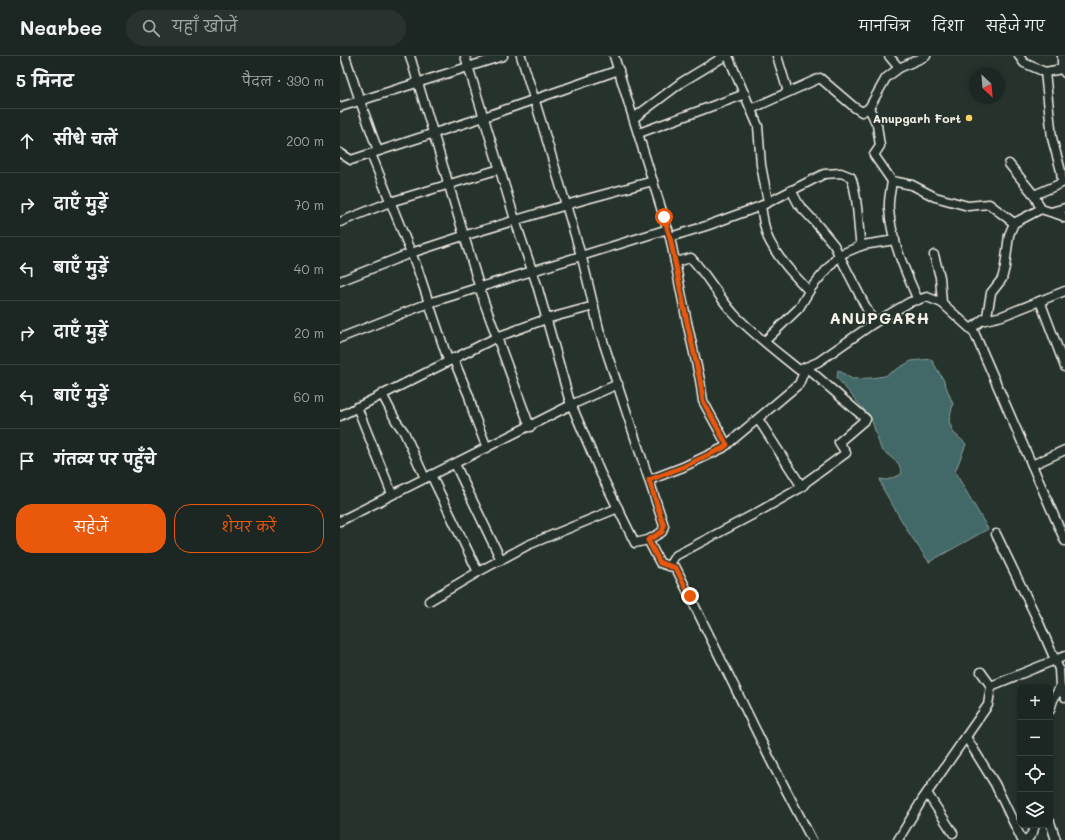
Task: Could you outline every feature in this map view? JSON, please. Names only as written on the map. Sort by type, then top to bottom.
[{"type":"street","points":[[345,56],[390,202],[451,359],[469,396],[474,415],[487,448]]},
{"type":"street","points":[[410,56],[463,236],[497,337],[530,427]]},
{"type":"street","points":[[466,56],[571,405],[600,472],[635,543],[648,540],[662,532],[664,526],[600,328],[582,256],[521,56]]},
{"type":"street","points":[[340,107],[503,56]]},
{"type":"street","points":[[614,56],[669,233],[700,380],[703,401],[727,445]]},
{"type":"street","points":[[634,118],[682,82],[727,56],[758,126],[765,204],[763,222],[769,241],[785,264],[809,291]]},
{"type":"street","points":[[777,56],[788,92]]},
{"type":"street","points":[[889,56],[899,68]]},
{"type":"street","points":[[751,109],[820,78],[862,112],[869,108],[886,78],[899,68],[926,56]]},
{"type":"street","points":[[1019,56],[1024,63],[1045,72],[1064,71],[1062,56]]},
{"type":"street","points":[[340,153],[351,160],[375,153],[535,100],[619,70]]},
{"type":"street","points":[[1034,195],[1062,183],[1061,171],[1052,138],[1045,72]]},
{"type":"street","points":[[639,133],[745,94]]},
{"type":"street","points":[[869,108],[877,125],[880,146],[874,155],[892,181],[888,208],[903,268],[918,300]]},
{"type":"street","points":[[1009,164],[1034,195],[1041,209]]},
{"type":"street","points":[[340,222],[390,202],[500,169]]},
{"type":"street","points":[[340,338],[429,303],[582,256],[669,233],[706,226],[765,204],[824,174],[841,173],[852,177],[856,190],[860,246]]},
{"type":"street","points":[[340,281],[411,253],[463,236],[583,200],[653,181]]},
{"type":"street","points":[[892,181],[912,184],[935,197],[968,206],[989,204],[1014,223]]},
{"type":"street","points":[[792,190],[799,205],[834,245],[874,323]]},
{"type":"street","points":[[1051,212],[1065,208]]},
{"type":"street","points":[[971,329],[987,316],[992,293],[1002,279],[1009,235],[1014,223],[1041,209],[1065,218]]},
{"type":"street","points":[[765,341],[799,308],[809,291],[839,255],[860,246],[896,240]]},
{"type":"street","points":[[934,255],[940,277],[942,303]]},
{"type":"street","points":[[675,262],[691,258],[735,314],[799,370],[818,362],[874,323],[910,302],[927,297],[942,303],[974,332],[1065,541]]},
{"type":"street","points":[[980,321],[1002,316],[1065,290]]},
{"type":"street","points":[[1040,301],[1065,367]]},
{"type":"street","points":[[340,416],[357,406],[497,337],[546,319],[594,306]]},
{"type":"street","points":[[649,480],[683,467],[723,448],[799,384],[806,367]]},
{"type":"street","points":[[669,566],[675,556],[802,487],[806,482],[846,453],[839,442],[866,419],[806,367]]},
{"type":"street","points":[[340,521],[530,427],[571,405],[618,384]]},
{"type":"street","points":[[382,394],[396,421],[404,432],[478,572]]},
{"type":"street","points":[[357,406],[392,494]]},
{"type":"street","points":[[758,419],[802,487]]},
{"type":"street","points":[[1032,465],[1065,450]]},
{"type":"street","points":[[455,464],[501,560]]},
{"type":"street","points":[[429,601],[528,545],[618,508]]},
{"type":"street","points":[[996,534],[1039,623],[1059,669],[1060,687],[1065,697]]},
{"type":"street","points":[[648,540],[660,563],[676,568],[772,763],[812,840]]},
{"type":"street","points":[[991,686],[1065,656]]},
{"type":"street","points":[[898,840],[927,793],[988,705],[991,686],[981,672]]},
{"type":"street","points":[[1053,700],[1060,687]]},
{"type":"street","points":[[966,737],[995,784],[1022,840]]},
{"type":"street","points":[[927,793],[953,833]]},
{"type":"street","points":[[1027,840],[1034,828]]},
{"type":"street","points":[[1052,828],[1056,840]]},
{"type":"water","points":[[931,359],[943,379],[953,404],[949,421],[953,432],[966,444],[955,472],[988,529],[929,562],[909,533],[883,489],[880,479],[887,480],[902,474],[899,464],[881,449],[871,418],[837,378],[838,370],[852,379],[871,378],[885,376],[911,361]]},
{"type":"place","name":"Anupgarh Fort","points":[[969,118]]},
{"type":"district","name":"ANUPGARH","points":[[880,317]]},
{"type":"route","points":[[664,217],[670,237],[700,380],[703,401],[727,445],[683,467],[649,480],[664,526],[662,532],[648,540],[660,563],[676,568],[690,596]]}]
